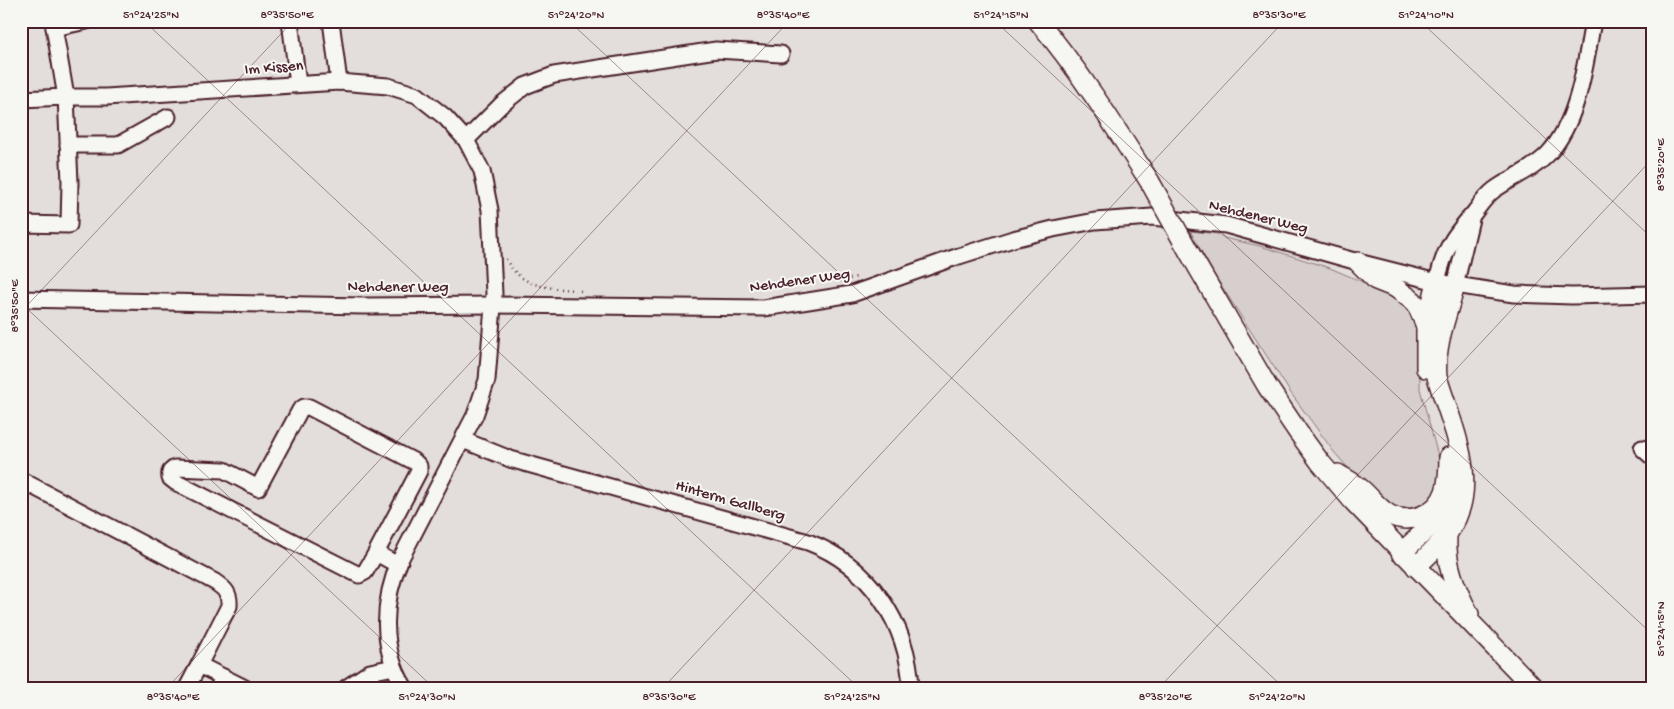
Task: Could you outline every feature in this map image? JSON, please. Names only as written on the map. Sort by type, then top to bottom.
[{"type":"main road","points":[[1038,21],[1059,46],[1115,126],[1150,182],[1267,386],[1320,462],[1348,496],[1401,553],[1479,630],[1534,688]]},
{"type":"main road","points":[[1358,262],[1376,280],[1396,288],[1412,300],[1418,307],[1426,326]]},
{"type":"main road","points":[[1401,553],[1435,524],[1448,510],[1455,495],[1456,478],[1427,379],[1426,326],[1437,282]]},
{"type":"main road","points":[[1416,568],[1447,535],[1462,505],[1464,493],[1463,461],[1437,377],[1436,366],[1438,346],[1456,286]]},
{"type":"main road","points":[[1320,462],[1362,490],[1379,508],[1390,515],[1407,519],[1427,513],[1440,500],[1448,479],[1449,457]]},
{"type":"main road","points":[[1447,535],[1446,548],[1450,572],[1463,602],[1479,630]]},
{"type":"street","points":[[21,224],[69,225],[70,182],[66,97],[54,25],[87,21]]},
{"type":"street","points":[[290,21],[298,84]]},
{"type":"street","points":[[331,21],[339,82]]},
{"type":"street","points":[[1437,282],[1444,253],[1459,228],[1494,190],[1537,164],[1548,154],[1562,135],[1572,115],[1593,21]]},
{"type":"street","points":[[466,140],[500,105],[525,86],[554,75],[716,50],[781,54]]},
{"type":"street","name":"Im Kissen","points":[[21,99],[106,97],[339,82],[388,86],[417,95],[445,117],[466,140],[482,171],[490,210],[494,305]]},
{"type":"street","points":[[68,145],[118,145],[168,117]]},
{"type":"street","points":[[1456,286],[1466,236],[1475,211]]},
{"type":"street","name":"Nehdener Weg","points":[[21,299],[364,306],[494,305],[764,308],[852,294],[1013,239],[1095,221],[1152,217],[1226,225],[1358,262],[1456,286],[1514,294],[1552,296],[1653,294]]},
{"type":"street","points":[[405,688],[394,667],[389,652],[386,629],[390,594],[398,565],[475,414],[487,380],[494,305]]},
{"type":"street","points":[[304,407],[310,407],[415,462],[419,466],[419,471],[376,553],[365,572],[359,575],[175,482],[170,478],[169,474],[175,468],[224,470],[258,488],[300,410],[304,407]]},
{"type":"street","name":"Hinterm Gallberg","points":[[463,440],[510,459],[808,542],[828,551],[849,564],[863,576],[879,596],[892,617],[906,653],[911,688]]},
{"type":"street","points":[[21,480],[225,589],[230,597],[229,606],[187,688]]},
{"type":"street","points":[[376,553],[398,565]]},
{"type":"street","points":[[199,665],[221,682],[246,688]]},
{"type":"street","points":[[346,688],[370,672],[394,667]]},
{"type":"path","points":[[492,240],[504,254],[510,267],[524,280],[544,286],[589,292]]},
{"type":"path","points":[[835,282],[860,276]]},
{"type":"shaded area","points":[[21,21],[1653,21],[1653,688],[21,688]]},
{"type":"shaded area","points":[[1190,231],[1218,234],[1224,238],[1260,246],[1330,268],[1384,291],[1411,310],[1420,345],[1420,389],[1441,467],[1440,488],[1426,505],[1410,512],[1386,507],[1370,493],[1334,452],[1290,392],[1217,279]]}]
